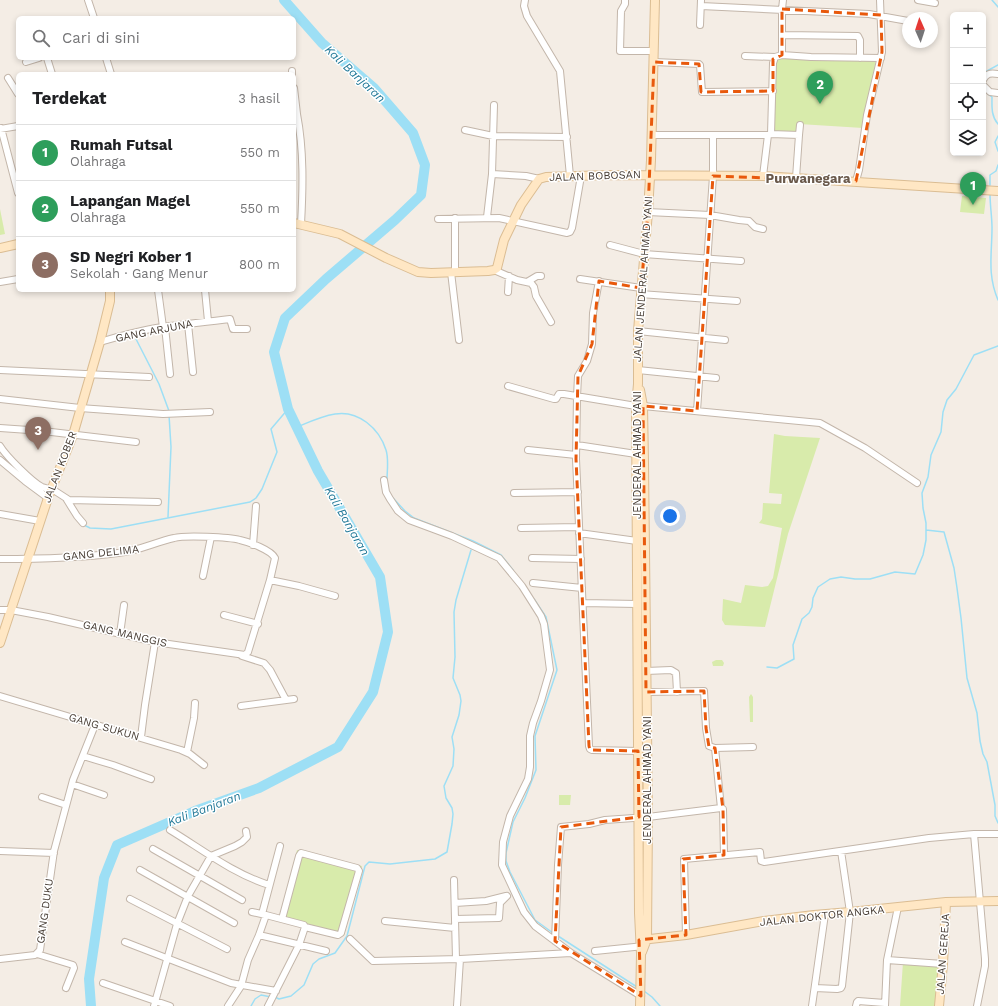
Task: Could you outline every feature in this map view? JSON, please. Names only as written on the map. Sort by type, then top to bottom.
[{"type":"street","points":[[88,0],[93,16]]},
{"type":"street","points":[[525,0],[524,6],[527,16],[560,71],[570,176]]},
{"type":"street","points":[[625,0],[625,4],[621,11],[620,51],[654,51]]},
{"type":"street","name":"JALAN JENDERAL AHMAD YANI","points":[[638,384],[640,291],[650,175],[655,0]]},
{"type":"street","points":[[782,55],[783,0]]},
{"type":"street","points":[[856,181],[867,115],[881,58],[880,0]]},
{"type":"street","points":[[918,0],[936,3]]},
{"type":"street","points":[[700,25],[701,3],[782,10],[881,15],[902,20]]},
{"type":"street","points":[[782,35],[858,36],[860,40],[860,58]]},
{"type":"street","points":[[745,56],[775,57],[782,55],[881,58]]},
{"type":"street","points":[[763,176],[769,135],[773,91],[773,63],[775,57]]},
{"type":"street","points":[[26,62],[32,60]]},
{"type":"street","points":[[48,60],[51,72]]},
{"type":"street","points":[[107,60],[110,72]]},
{"type":"street","points":[[654,62],[699,64],[700,88],[702,92],[773,91]]},
{"type":"street","points":[[986,75],[990,73],[998,74]]},
{"type":"street","points":[[8,78],[16,91]]},
{"type":"street","points":[[986,88],[990,92],[998,93]]},
{"type":"street","points":[[487,217],[492,174],[494,105]]},
{"type":"street","points":[[296,120],[301,145],[302,189],[298,224],[340,234],[386,258],[418,272],[431,274],[494,270],[531,283],[534,287],[536,296],[551,322]]},
{"type":"street","points":[[796,178],[800,125]]},
{"type":"street","points":[[16,126],[0,129],[16,180]]},
{"type":"street","points":[[465,130],[494,136],[566,137]]},
{"type":"street","points":[[651,135],[799,135]]},
{"type":"street","points":[[697,411],[706,300],[707,259],[713,176],[713,135]]},
{"type":"street","points":[[492,174],[526,176],[539,180]]},
{"type":"street","name":"JALAN BOBOSAN","points":[[494,270],[499,266],[504,240],[521,205],[539,180],[546,177],[650,175],[763,176],[998,191]]},
{"type":"street","points":[[438,219],[499,218],[562,233],[570,232],[581,176]]},
{"type":"street","points":[[648,212],[710,215],[749,221],[755,227],[763,230]]},
{"type":"street","points":[[455,218],[453,272],[456,323],[459,340]]},
{"type":"street","points":[[0,248],[16,244]]},
{"type":"street","points":[[610,245],[644,254],[741,261]]},
{"type":"street","points":[[508,276],[508,292]]},
{"type":"street","points":[[527,282],[537,276],[541,276]]},
{"type":"street","points":[[0,282],[16,279]]},
{"type":"street","points":[[580,279],[640,291],[706,300],[737,301]]},
{"type":"street","points":[[599,282],[593,313],[592,344],[587,361],[578,376],[577,397],[576,455],[590,749],[638,750]]},
{"type":"street","name":"JALAN KOBER","points":[[0,643],[40,521],[73,435],[100,342],[110,301],[110,292]]},
{"type":"street","points":[[158,292],[170,374]]},
{"type":"street","points":[[205,292],[208,321]]},
{"type":"street","name":"GANG ARJUNA","points":[[100,342],[164,327],[230,319],[233,329],[247,329]]},
{"type":"street","points":[[188,324],[194,372]]},
{"type":"street","points":[[638,331],[725,340]]},
{"type":"street","points":[[0,370],[149,377]]},
{"type":"street","points":[[638,370],[700,375],[716,378]]},
{"type":"street","name":"JENDERAL AHMAD YANI","points":[[638,384],[644,817],[643,945],[640,979],[641,995]]},
{"type":"street","points":[[508,386],[554,399],[561,394],[639,406],[820,423],[865,448],[916,483]]},
{"type":"street","points":[[0,399],[80,408],[163,414],[210,412]]},
{"type":"street","name":"JENDERAL AHMAD YANI","points":[[639,406],[636,454],[637,604],[642,660],[646,671],[646,692],[642,735],[638,750],[644,817]]},
{"type":"street","points":[[0,428],[136,442]]},
{"type":"street","points":[[577,445],[636,454]]},
{"type":"street","points":[[0,446],[5,454],[50,493]]},
{"type":"street","points":[[528,450],[576,455]]},
{"type":"street","points":[[0,460],[25,481],[67,500],[158,502]]},
{"type":"street","points":[[384,480],[386,492],[390,500],[409,520],[474,546],[498,558],[504,563],[534,603],[544,624],[550,670],[547,685],[533,723],[530,736],[530,768],[528,779],[510,816],[503,842],[502,865],[528,919],[543,933],[556,936],[571,953],[641,995],[640,1006]]},
{"type":"street","points":[[514,493],[578,492]]},
{"type":"street","points":[[67,500],[83,523]]},
{"type":"street","points":[[253,545],[256,506]]},
{"type":"street","points":[[0,514],[40,521]]},
{"type":"street","points":[[521,528],[579,530],[637,541]]},
{"type":"street","name":"GANG DELIMA","points":[[0,559],[28,559],[120,553],[142,549],[183,536],[240,540],[253,545],[271,553],[275,558],[258,624],[248,652],[240,655]]},
{"type":"street","points":[[203,576],[211,538]]},
{"type":"street","points":[[532,558],[581,559]]},
{"type":"street","points":[[270,580],[335,596]]},
{"type":"street","points":[[533,583],[582,588]]},
{"type":"street","points":[[583,603],[637,604]]},
{"type":"street","points":[[120,634],[124,605]]},
{"type":"street","name":"GANG MANGGIS","points":[[0,610],[11,610],[60,619],[155,642],[240,655],[264,663],[270,670],[286,700]]},
{"type":"street","points":[[224,615],[258,624]]},
{"type":"street","points":[[141,737],[155,642]]},
{"type":"street","points":[[646,671],[674,671],[676,673],[677,692]]},
{"type":"street","points":[[646,692],[704,691],[706,728],[709,746],[715,748],[753,747]]},
{"type":"street","name":"GANG SUKUN","points":[[0,696],[187,752],[204,764]]},
{"type":"street","points":[[241,706],[294,699]]},
{"type":"street","points":[[187,752],[194,718],[195,703]]},
{"type":"street","name":"GANG DUKU","points":[[0,959],[37,954],[40,950],[47,892],[54,853],[72,784],[94,725]]},
{"type":"street","points":[[715,748],[721,808],[723,809],[724,855]]},
{"type":"street","points":[[82,756],[113,765],[151,779]]},
{"type":"street","points":[[72,784],[104,795]]},
{"type":"street","points":[[42,797],[66,805]]},
{"type":"street","points":[[556,936],[558,866],[561,827],[589,824],[605,820],[721,808]]},
{"type":"street","points":[[170,830],[237,873],[269,885]]},
{"type":"street","points":[[155,1004],[177,924],[188,896],[211,856],[242,842],[247,837],[246,831]]},
{"type":"street","points":[[686,935],[683,860],[760,852],[762,862],[929,838],[974,834],[998,834]]},
{"type":"street","points":[[974,834],[981,901],[985,966],[977,1006]]},
{"type":"street","points":[[228,1006],[241,986],[248,960],[259,935],[269,885],[280,846]]},
{"type":"street","points":[[153,849],[242,900]]},
{"type":"street","points":[[0,851],[54,853]]},
{"type":"street","points":[[815,988],[837,989],[842,986],[850,912],[841,851]]},
{"type":"street","points":[[252,912],[338,935],[341,933],[359,871],[358,868],[301,853],[282,919]]},
{"type":"street","points":[[140,870],[234,923]]},
{"type":"street","points":[[454,880],[455,928],[458,959],[457,1006]]},
{"type":"street","points":[[455,903],[475,902],[515,893]]},
{"type":"street","points":[[455,919],[499,918],[500,903],[507,896]]},
{"type":"street","points":[[130,899],[227,949]]},
{"type":"street","name":"JALAN DOKTOR ANGKA","points":[[643,945],[686,935],[761,922],[825,914],[898,908],[946,902],[998,901]]},
{"type":"street","name":"JALAN GEREJA","points":[[939,1006],[946,902]]},
{"type":"street","points":[[856,1006],[858,1001],[885,1004],[886,960],[898,908]]},
{"type":"street","points":[[812,1006],[825,914]]},
{"type":"street","points":[[385,921],[455,928]]},
{"type":"street","points":[[268,1006],[299,945],[305,927]]},
{"type":"street","points":[[259,935],[326,951]]},
{"type":"street","points":[[350,939],[373,961],[458,959],[571,953]]},
{"type":"street","points":[[125,942],[241,986],[276,992]]},
{"type":"street","points":[[595,950],[643,945]]},
{"type":"street","points":[[37,954],[74,966],[66,988]]},
{"type":"street","points":[[886,960],[943,964]]},
{"type":"street","points":[[103,983],[155,1004],[170,1006]]},
{"type":"highlighted area","points":[[782,9],[881,15],[882,52],[856,181],[713,176],[697,411],[643,406],[646,692],[704,691],[706,728],[709,747],[715,748],[723,809],[724,855],[683,859],[686,935],[639,940],[641,996],[555,941],[561,827],[639,817],[638,751],[590,750],[576,459],[578,376],[592,344],[599,281],[641,288],[648,212],[654,62],[699,64],[701,92],[773,91],[773,59],[782,55]]},
{"type":"green space","points":[[777,58],[876,59],[863,128],[799,124],[798,132],[772,131],[772,84]]},
{"type":"green space","points":[[962,196],[986,198],[984,214],[960,212]]},
{"type":"green space","points":[[0,209],[5,234],[0,235]]},
{"type":"green space","points":[[774,434],[820,438],[788,534],[765,627],[725,625],[722,620],[723,599],[741,603],[745,585],[762,587],[768,586],[773,578],[782,528],[759,523],[762,519],[763,503],[781,504],[782,494],[769,493]]},
{"type":"green space","points":[[722,660],[724,663],[723,666],[713,666],[712,662]]},
{"type":"green space","points":[[751,694],[753,697],[753,722],[750,722],[749,697]]},
{"type":"green space","points":[[559,795],[571,795],[570,805],[559,805]]},
{"type":"green space","points":[[297,850],[362,866],[344,936],[280,918]]},
{"type":"green space","points":[[903,962],[937,966],[939,968],[935,1006],[900,1006]]},
{"type":"waterway","name":"Kali Banjaran","points":[[91,1006],[89,979],[104,878],[117,845],[195,811],[259,788],[338,747],[373,692],[388,632],[380,577],[318,471],[288,409],[274,352],[285,318],[326,279],[395,220],[421,195],[425,165],[413,133],[374,88],[322,43],[284,0]]},
{"type":"waterway","points":[[992,0],[998,7]]},
{"type":"waterway","points":[[987,71],[998,65]]},
{"type":"waterway","points":[[989,95],[992,97],[993,115],[998,124]]},
{"type":"waterway","points":[[998,136],[995,142],[998,151]]},
{"type":"waterway","points":[[990,185],[990,175],[996,171],[998,165]]},
{"type":"waterway","points":[[990,194],[992,228],[991,273],[998,300]]},
{"type":"waterway","points":[[136,339],[159,384],[169,411]]},
{"type":"waterway","points":[[767,667],[777,668],[794,659],[793,645],[802,619],[809,613],[818,587],[830,579],[841,577],[870,579],[895,572],[915,574],[923,555],[926,540],[926,523],[922,493],[928,477],[931,455],[941,432],[943,412],[947,400],[956,389],[974,355],[998,346]]},
{"type":"waterway","points":[[84,525],[90,528],[111,529],[250,502],[256,498],[262,489],[277,452],[271,429],[288,409]]},
{"type":"waterway","points":[[297,427],[320,418],[344,413],[366,422],[373,428],[383,442],[386,450],[388,465],[387,480]]},
{"type":"waterway","points":[[168,517],[171,447],[169,415]]},
{"type":"waterway","points":[[393,498],[414,518],[473,541],[501,555],[513,570]]},
{"type":"waterway","points":[[926,530],[944,532],[954,568],[967,678],[977,713],[980,741],[983,754],[987,762],[995,805],[995,816],[998,823]]},
{"type":"waterway","points":[[275,997],[279,999],[291,996],[304,985],[313,964],[319,959],[335,953],[347,936],[365,866],[369,862],[390,864],[435,859],[447,852],[453,814],[452,808],[446,798],[444,786],[453,766],[454,749],[452,737],[459,715],[461,701],[453,678],[455,657],[454,612],[456,600],[471,550]]},
{"type":"waterway","points":[[534,599],[546,617],[557,670],[535,736],[536,770],[525,798],[513,822],[506,853],[506,861],[510,872],[535,920],[553,933]]},
{"type":"waterway","points":[[558,936],[637,987]]},
{"type":"waterway","points":[[644,991],[660,1006]]},
{"type":"waterway","points":[[251,1006],[255,999],[261,995],[271,997]]},
{"type":"place","name":"Lapangan Magel","points":[[820,104]]},
{"type":"place","name":"Rumah Futsal","points":[[973,205]]},
{"type":"place","name":"SD Negri Kober 1","points":[[38,450]]},
{"type":"district","name":"Purwanegara","points":[[808,178]]}]
